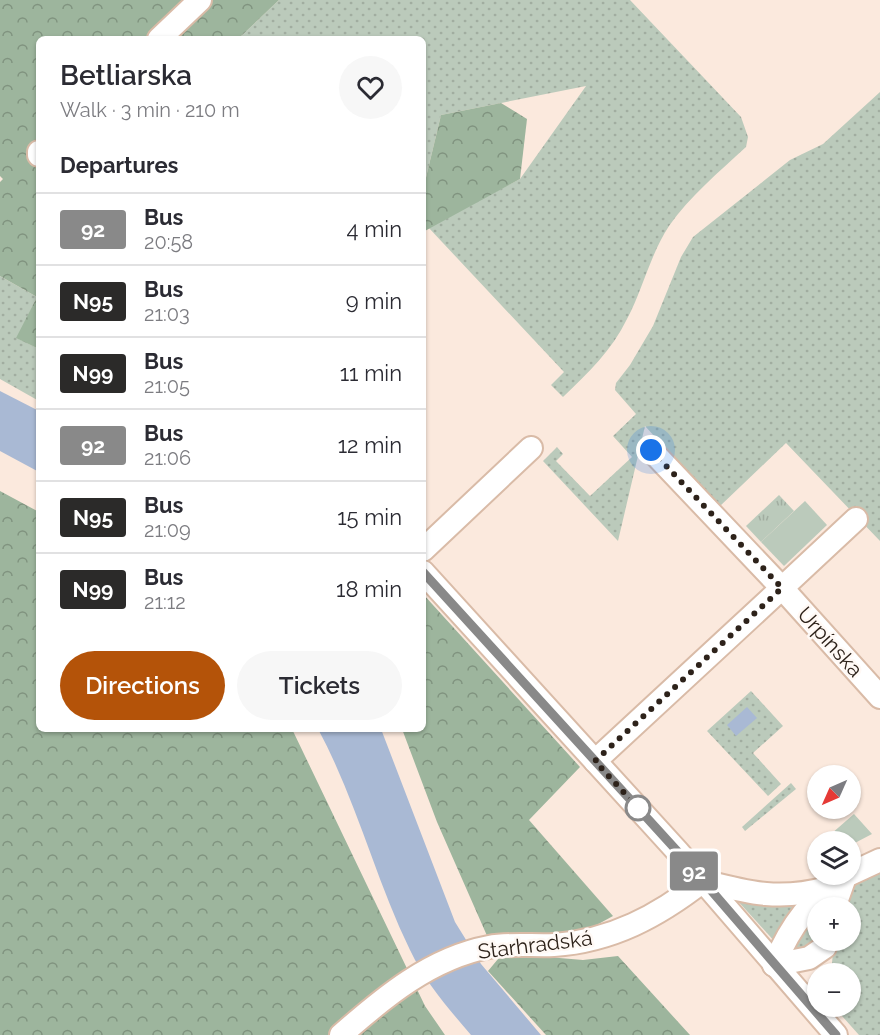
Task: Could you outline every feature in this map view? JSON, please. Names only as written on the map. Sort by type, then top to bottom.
[{"type":"street","points":[[162,36],[200,0]]},
{"type":"street","points":[[426,547],[531,448]]},
{"type":"street","points":[[651,450],[782,588],[856,519]]},
{"type":"street","points":[[426,575],[703,881],[774,965],[827,1020]]},
{"type":"street","name":"Urpínska","points":[[595,761],[782,588],[880,697]]},
{"type":"street","points":[[861,872],[880,860]]},
{"type":"street","points":[[703,881],[767,896],[808,894],[838,885]]},
{"type":"street","name":"Starhradská","points":[[341,1035],[414,976],[462,955],[490,947],[556,945],[605,937],[632,928],[674,904],[703,881]]},
{"type":"street","points":[[774,965],[790,930],[840,885]]},
{"type":"street","points":[[774,965],[804,960],[816,951]]},
{"type":"green space","points":[[0,0],[279,0],[241,36],[36,36],[36,296],[0,276],[0,182],[3,179],[0,176]]},
{"type":"green space","points":[[279,0],[630,0],[741,117],[748,137],[746,147],[695,194],[677,215],[662,237],[633,308],[621,330],[599,361],[563,397],[551,385],[564,372],[428,227],[520,179],[586,86],[441,115],[426,178],[426,36],[241,36]]},
{"type":"green space","points":[[880,92],[880,541],[786,443],[719,507],[645,426],[618,541],[543,461],[557,447],[563,454],[556,461],[590,496],[632,457],[613,436],[636,414],[615,390],[616,383],[630,365],[653,326],[681,257],[693,237],[790,160],[823,144]]},
{"type":"green space","points":[[501,103],[527,119],[520,179],[426,230],[426,178],[441,115]]},
{"type":"green space","points":[[0,276],[36,296],[17,338],[36,348],[36,399],[0,379]]},
{"type":"green space","points":[[36,299],[36,348],[16,338]]},
{"type":"green space","points":[[0,491],[36,510],[36,732],[293,732],[425,1006],[445,1035],[0,1035]]},
{"type":"green space","points":[[779,495],[794,511],[761,542],[746,526]]},
{"type":"green space","points":[[805,501],[827,525],[784,566],[761,542]]},
{"type":"green space","points":[[426,597],[580,767],[529,820],[613,916],[582,933],[488,938],[437,822],[403,732],[426,732]]},
{"type":"green space","points":[[751,691],[783,726],[753,753],[781,784],[768,796],[707,731]]},
{"type":"green space","points":[[791,783],[796,789],[745,831],[742,827]]},
{"type":"green space","points":[[848,819],[858,819],[872,834],[861,840],[861,831],[834,831]]},
{"type":"green space","points":[[880,870],[880,1035],[859,1035],[843,1017],[861,1017],[861,963],[832,963],[833,951],[861,951],[861,897],[845,897],[856,885],[861,885],[862,880]]},
{"type":"green space","points":[[736,899],[807,900],[777,944]]},
{"type":"green space","points":[[807,921],[807,947],[791,957],[792,938]]},
{"type":"green space","points":[[524,955],[583,960],[618,956],[690,1035],[546,1035],[488,971],[498,959]]},
{"type":"water","points":[[0,391],[36,409],[36,470],[0,451]]},
{"type":"water","points":[[747,707],[757,718],[736,736],[727,725]]},
{"type":"water","points":[[319,732],[382,732],[455,922],[481,964],[541,1035],[471,1035],[438,994],[416,962],[398,923]]},
{"type":"bus line","name":"92","points":[[426,575],[678,852],[836,1035]]},
{"type":"route","points":[[638,808],[595,761],[782,588],[651,450]]}]
